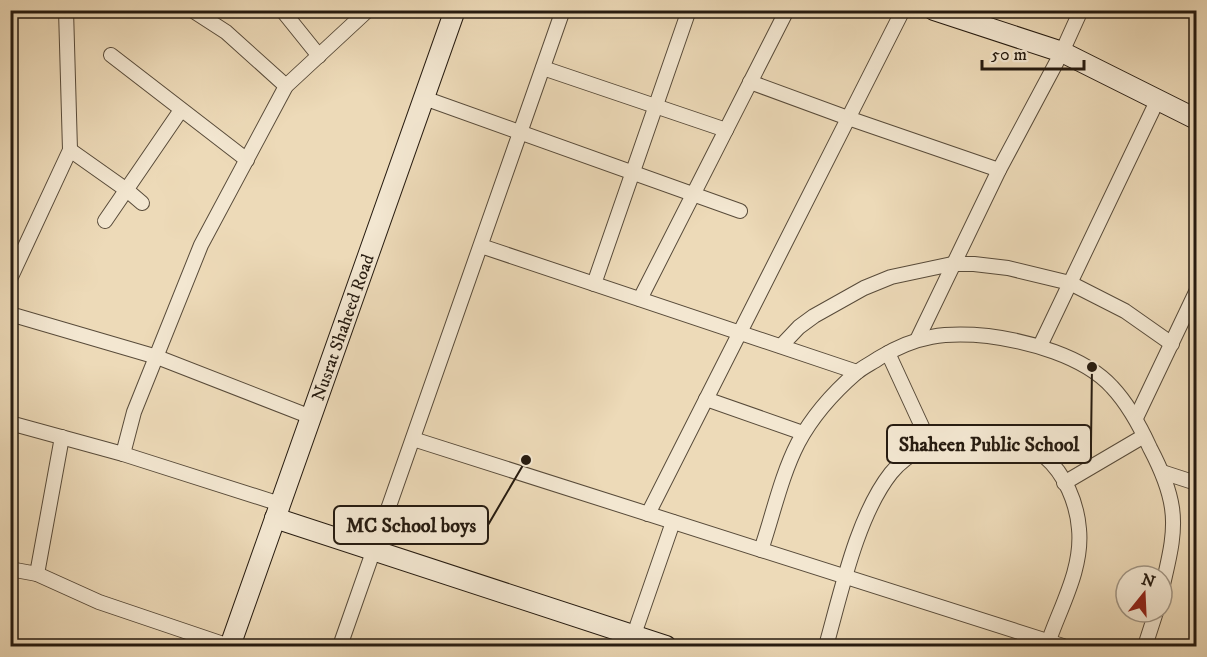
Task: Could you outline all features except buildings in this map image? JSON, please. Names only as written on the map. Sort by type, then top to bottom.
[{"type":"street","points":[[10,279],[70,150],[66,10]]},
{"type":"street","points":[[192,10],[226,32],[286,86]]},
{"type":"street","points":[[282,10],[319,56]]},
{"type":"street","points":[[123,454],[134,412],[201,245],[286,86],[368,10]]},
{"type":"street","points":[[340,646],[563,10]]},
{"type":"street","points":[[594,284],[689,10]]},
{"type":"street","points":[[640,299],[787,10]]},
{"type":"street","points":[[648,514],[903,10]]},
{"type":"street","points":[[934,10],[1062,52],[1197,119]]},
{"type":"street","points":[[918,338],[952,264],[1062,52],[1081,10]]},
{"type":"street","name":"Nusrat Shaheed Road","points":[[230,646],[424,98],[451,13]]},
{"type":"street","points":[[111,55],[247,160]]},
{"type":"street","points":[[543,68],[726,129]]},
{"type":"street","points":[[750,82],[999,170]]},
{"type":"street","points":[[424,98],[740,211]]},
{"type":"street","points":[[1040,345],[1158,99]]},
{"type":"street","points":[[105,221],[128,191],[181,110]]},
{"type":"street","points":[[70,150],[128,191],[142,204]]},
{"type":"street","points":[[481,246],[857,372]]},
{"type":"street","points":[[781,346],[807,322],[864,288],[891,277],[952,264],[1008,268],[1070,283],[1125,311],[1172,344]]},
{"type":"street","points":[[1136,418],[1197,292]]},
{"type":"street","points":[[10,314],[157,357],[311,417]]},
{"type":"street","points":[[761,550],[784,477],[804,433],[824,406],[857,372],[918,338],[970,334],[1040,345],[1084,365],[1111,386],[1136,418],[1162,472],[1172,508],[1172,543],[1167,564]]},
{"type":"street","points":[[888,353],[930,444]]},
{"type":"street","points":[[706,399],[804,433]]},
{"type":"street","points":[[10,423],[123,454],[278,511],[374,551],[632,641],[666,646]]},
{"type":"street","points":[[826,646],[863,525],[877,495],[892,472],[906,459],[930,444],[972,435],[1009,439],[1044,456],[1059,472],[1074,502],[1080,530],[1078,558],[1065,601],[1048,644]]},
{"type":"street","points":[[1064,483],[1144,436]]},
{"type":"street","points":[[37,574],[62,437]]},
{"type":"street","points":[[413,439],[1048,644],[1063,646]]},
{"type":"street","points":[[1162,472],[1197,483]]},
{"type":"street","points":[[632,641],[673,522]]},
{"type":"street","points":[[10,569],[37,574],[99,602],[230,646]]},
{"type":"street","points":[[1145,646],[1152,624]]},
{"type":"place","name":"Shaheen Public School","points":[[1092,367]]},
{"type":"place","name":"MC School boys","points":[[526,460]]}]
